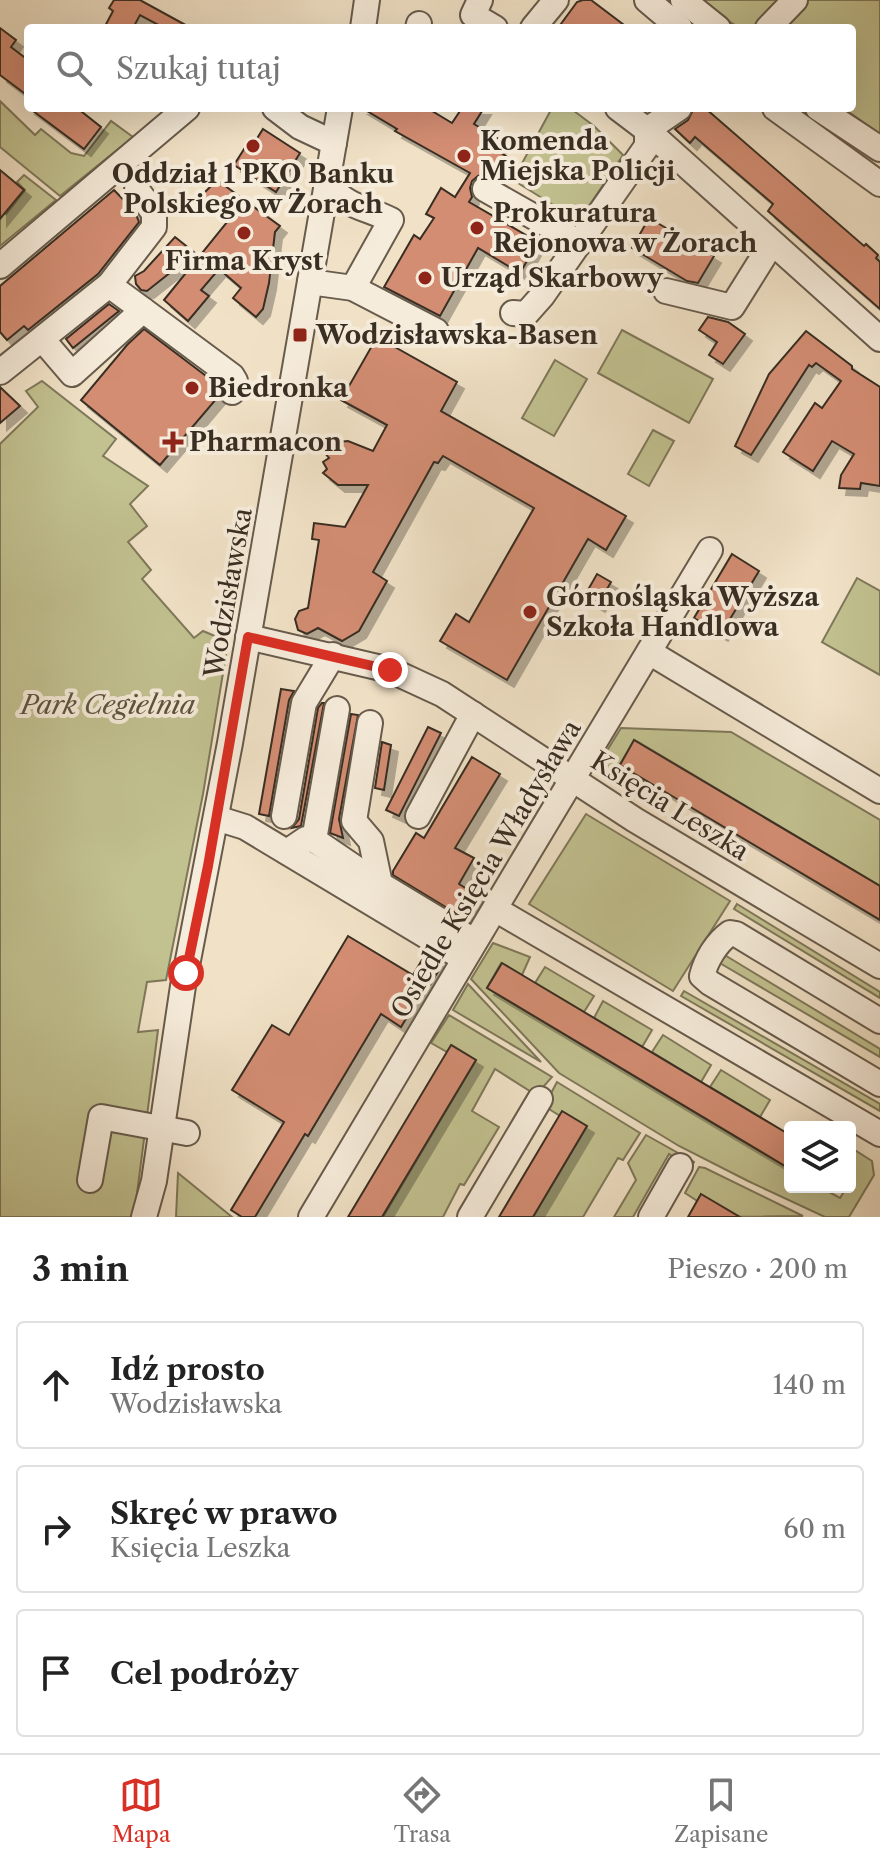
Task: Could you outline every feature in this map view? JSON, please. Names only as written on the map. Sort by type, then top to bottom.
[{"type":"street","points":[[365,16],[382,0]]},
{"type":"street","points":[[536,24],[556,0]]},
{"type":"street","points":[[647,0],[675,24]]},
{"type":"street","points":[[683,0],[713,24]]},
{"type":"street","points":[[772,24],[795,0]]},
{"type":"street","points":[[0,266],[182,112]]},
{"type":"street","points":[[288,112],[300,127],[334,143]]},
{"type":"street","name":"Wodzisławska","points":[[144,1217],[154,1181],[183,986],[216,818],[339,112]]},
{"type":"street","points":[[623,112],[880,339]]},
{"type":"street","points":[[647,130],[673,112]]},
{"type":"street","points":[[781,112],[880,184]]},
{"type":"street","points":[[824,112],[880,149]]},
{"type":"street","points":[[513,313],[526,314],[580,243],[647,146],[647,130]]},
{"type":"street","points":[[327,184],[354,207],[391,220],[353,288]]},
{"type":"street","points":[[485,189],[580,243]]},
{"type":"street","points":[[0,372],[109,285],[154,227],[154,213],[137,190]]},
{"type":"street","points":[[666,291],[732,307],[772,243]]},
{"type":"street","points":[[310,282],[353,288],[436,331]]},
{"type":"street","points":[[109,285],[232,376],[235,381],[232,392]]},
{"type":"street","points":[[42,339],[72,374],[143,310]]},
{"type":"street","name":"Osiedle Księcia Władysława","points":[[311,1217],[710,550]]},
{"type":"street","name":"Księcia Leszka","points":[[248,637],[390,670],[442,694],[635,820],[880,966]]},
{"type":"street","points":[[649,652],[880,791]]},
{"type":"street","points":[[284,816],[304,703],[333,655]]},
{"type":"street","points":[[314,840],[337,709]]},
{"type":"street","points":[[418,816],[473,714]]},
{"type":"street","points":[[370,723],[354,821],[371,841],[380,884]]},
{"type":"street","points":[[216,818],[241,824],[287,852],[469,949]]},
{"type":"street","points":[[287,852],[306,839],[314,840],[469,949]]},
{"type":"street","points":[[495,909],[880,1134]]},
{"type":"street","points":[[880,1021],[736,934],[730,933],[723,938],[704,966],[702,976],[710,983],[880,1084]]},
{"type":"street","points":[[470,1217],[540,1099]]},
{"type":"street","points":[[90,1180],[101,1117],[187,1133]]},
{"type":"street","points":[[651,1217],[680,1166]]},
{"type":"street","name":"Wodzisławska","points":[[154,1181],[157,1217]]},
{"type":"green space","points":[[703,0],[783,0],[759,24],[734,24]]},
{"type":"green space","points":[[804,0],[880,0],[880,134],[849,112],[856,112],[856,24],[785,24]]},
{"type":"green space","points":[[0,101],[35,135],[41,129],[71,153],[84,156],[111,121],[133,137],[60,196],[0,147]]},
{"type":"green space","points":[[550,112],[575,112],[623,155],[579,221],[513,180]]},
{"type":"green space","points":[[24,175],[56,200],[0,246],[0,209],[6,214],[25,190],[17,182]]},
{"type":"green space","points":[[622,330],[713,379],[689,423],[598,373]]},
{"type":"green space","points":[[555,360],[587,379],[554,436],[522,418]]},
{"type":"green space","name":"Park Cegielnia","points":[[42,381],[116,439],[103,456],[148,486],[130,504],[147,526],[128,542],[151,570],[142,579],[194,638],[203,631],[222,639],[227,649],[203,794],[166,980],[147,982],[138,1032],[158,1030],[134,1217],[0,1217],[0,444],[38,407],[26,391]]},
{"type":"green space","points":[[653,430],[674,441],[649,486],[628,474]]},
{"type":"green space","points":[[857,578],[880,591],[880,675],[822,642]]},
{"type":"green space","points":[[621,728],[731,732],[880,820],[880,886],[635,740],[620,764],[644,779],[638,791],[597,767]]},
{"type":"green space","points":[[586,814],[730,901],[673,991],[529,904]]},
{"type":"green space","points":[[737,904],[880,992],[880,998],[734,909]]},
{"type":"green space","points":[[493,943],[530,957],[522,975],[501,963],[487,988],[784,1165],[784,1193],[831,1193],[840,1198],[843,1193],[856,1193],[856,1151],[872,1161],[874,1175],[849,1217],[825,1217],[748,1181],[679,1146],[559,1073],[471,979]]},
{"type":"green space","points":[[723,954],[880,1049],[880,1057],[718,962]]},
{"type":"green space","points":[[545,967],[594,996],[584,1012],[535,983]]},
{"type":"green space","points":[[468,984],[541,1062],[453,1010]]},
{"type":"green space","points":[[684,991],[880,1104],[880,1111],[681,996]]},
{"type":"green space","points":[[603,1001],[652,1030],[642,1047],[594,1018]]},
{"type":"green space","points":[[449,1015],[552,1077],[536,1095],[495,1069],[472,1111],[499,1127],[464,1185],[460,1184],[443,1217],[383,1217],[476,1060],[452,1045],[447,1052],[431,1043]]},
{"type":"green space","points":[[663,1035],[711,1065],[701,1082],[652,1052]]},
{"type":"green space","points":[[721,1070],[770,1100],[760,1117],[710,1087]]},
{"type":"green space","points":[[557,1082],[640,1133],[623,1160],[618,1158],[583,1217],[533,1217],[587,1126],[563,1112],[560,1116],[549,1109],[548,1099]]},
{"type":"green space","points":[[646,1135],[694,1162],[691,1168],[669,1154],[633,1217],[614,1217],[636,1180],[628,1163]]},
{"type":"green space","points":[[699,1167],[803,1216],[722,1217],[685,1193]]},
{"type":"green space","points":[[178,1173],[232,1217],[176,1217]]},
{"type":"building","points":[[114,0],[140,0],[184,24],[157,24],[140,15],[135,24],[106,24],[113,11],[109,8]]},
{"type":"building","points":[[591,0],[623,24],[561,24],[577,2]]},
{"type":"building","points":[[0,28],[16,40],[11,47],[24,57],[24,93],[0,75]]},
{"type":"building","points":[[34,112],[82,112],[101,127],[84,149]]},
{"type":"building","points":[[369,112],[434,112],[452,123],[459,112],[482,112],[474,124],[502,141],[497,150],[510,159],[502,175],[490,168],[486,174],[472,181],[469,202],[538,242],[520,273],[478,248],[440,316],[384,287],[414,235],[420,239],[434,218],[426,214],[441,188],[455,197],[470,173],[395,131],[397,129]]},
{"type":"building","points":[[692,112],[710,112],[878,255],[880,309],[768,211],[773,204],[695,137],[690,143],[675,129],[688,120]]},
{"type":"building","points":[[263,129],[300,153],[276,192],[234,165],[246,146],[251,148]]},
{"type":"building","points":[[0,170],[24,190],[0,219]]},
{"type":"building","points":[[217,180],[280,226],[275,232],[269,283],[263,309],[256,317],[233,298],[241,288],[219,269],[201,290],[209,296],[188,321],[164,300],[228,221],[200,197]]},
{"type":"building","points":[[114,190],[135,212],[139,222],[98,274],[28,330],[24,326],[7,340],[0,332],[0,286]]},
{"type":"building","points":[[649,218],[714,256],[698,283],[687,281],[632,248]]},
{"type":"building","points":[[175,237],[195,253],[147,291],[141,290],[135,276],[144,271]]},
{"type":"building","points":[[109,304],[119,311],[73,348],[66,339]]},
{"type":"building","points":[[708,317],[728,322],[745,334],[723,364],[709,355],[717,342],[699,330]]},
{"type":"building","points":[[144,329],[218,385],[218,397],[160,465],[81,400]]},
{"type":"building","points":[[806,331],[852,369],[880,387],[880,486],[861,483],[860,489],[839,488],[841,475],[854,454],[832,441],[813,471],[783,452],[815,403],[822,408],[841,381],[816,363],[812,367],[809,365],[751,455],[735,446],[769,374]]},
{"type":"building","points":[[377,337],[457,382],[441,411],[626,516],[606,550],[588,539],[507,680],[440,641],[456,614],[469,622],[534,508],[443,456],[438,463],[434,462],[373,572],[387,581],[359,631],[342,641],[318,628],[307,634],[298,630],[295,619],[299,611],[308,608],[319,540],[312,539],[314,523],[345,527],[368,485],[338,485],[323,473],[327,469],[323,462],[329,458],[325,453],[337,442],[348,441],[373,451],[387,425],[341,400]]},
{"type":"building","points":[[0,387],[20,406],[0,423]]},
{"type":"building","points":[[732,554],[759,571],[721,634],[694,618]]},
{"type":"building","points":[[597,574],[611,582],[598,605],[584,597]]},
{"type":"building","points":[[281,689],[294,691],[289,700],[269,816],[259,814]]},
{"type":"building","points":[[322,703],[301,826],[292,828],[299,819],[318,708]]},
{"type":"building","points":[[351,714],[358,715],[339,819],[343,838],[330,833]]},
{"type":"building","points":[[428,727],[441,733],[399,816],[386,810]]},
{"type":"building","points":[[634,740],[880,886],[880,920],[620,765]]},
{"type":"building","points":[[382,742],[391,745],[384,790],[375,788]]},
{"type":"building","points":[[472,757],[500,774],[455,848],[474,858],[459,884],[480,897],[467,920],[393,875],[393,871],[416,833],[424,838]]},
{"type":"building","points":[[348,936],[413,975],[426,953],[443,963],[401,1027],[381,1014],[255,1217],[242,1217],[231,1210],[284,1122],[232,1090],[272,1025],[289,1035]]},
{"type":"building","points":[[502,963],[784,1131],[784,1165],[487,988]]},
{"type":"building","points":[[451,1045],[476,1060],[382,1217],[348,1217]]},
{"type":"building","points":[[562,1111],[587,1126],[533,1217],[499,1217]]},
{"type":"building","points":[[701,1194],[740,1217],[688,1217]]},
{"type":"place","name":"Oddział 1 PKO Banku Polskiego w Żorach","points":[[253,146]]},
{"type":"place","name":"Komenda Miejska Policji","points":[[464,156]]},
{"type":"place","name":"Prokuratura Rejonowa w Żorach","points":[[477,228]]},
{"type":"place","name":"Firma Kryst","points":[[244,233]]},
{"type":"place","name":"Urząd Skarbowy","points":[[425,278]]},
{"type":"place","name":"Wodzisławska-Basen","points":[[300,335]]},
{"type":"place","name":"Biedronka","points":[[192,388]]},
{"type":"place","name":"Pharmacon","points":[[173,442]]},
{"type":"place","name":"Górnośląska Wyższa Szkoła Handlowa","points":[[530,612]]},
{"type":"route","points":[[186,973],[248,637],[390,670]]}]
